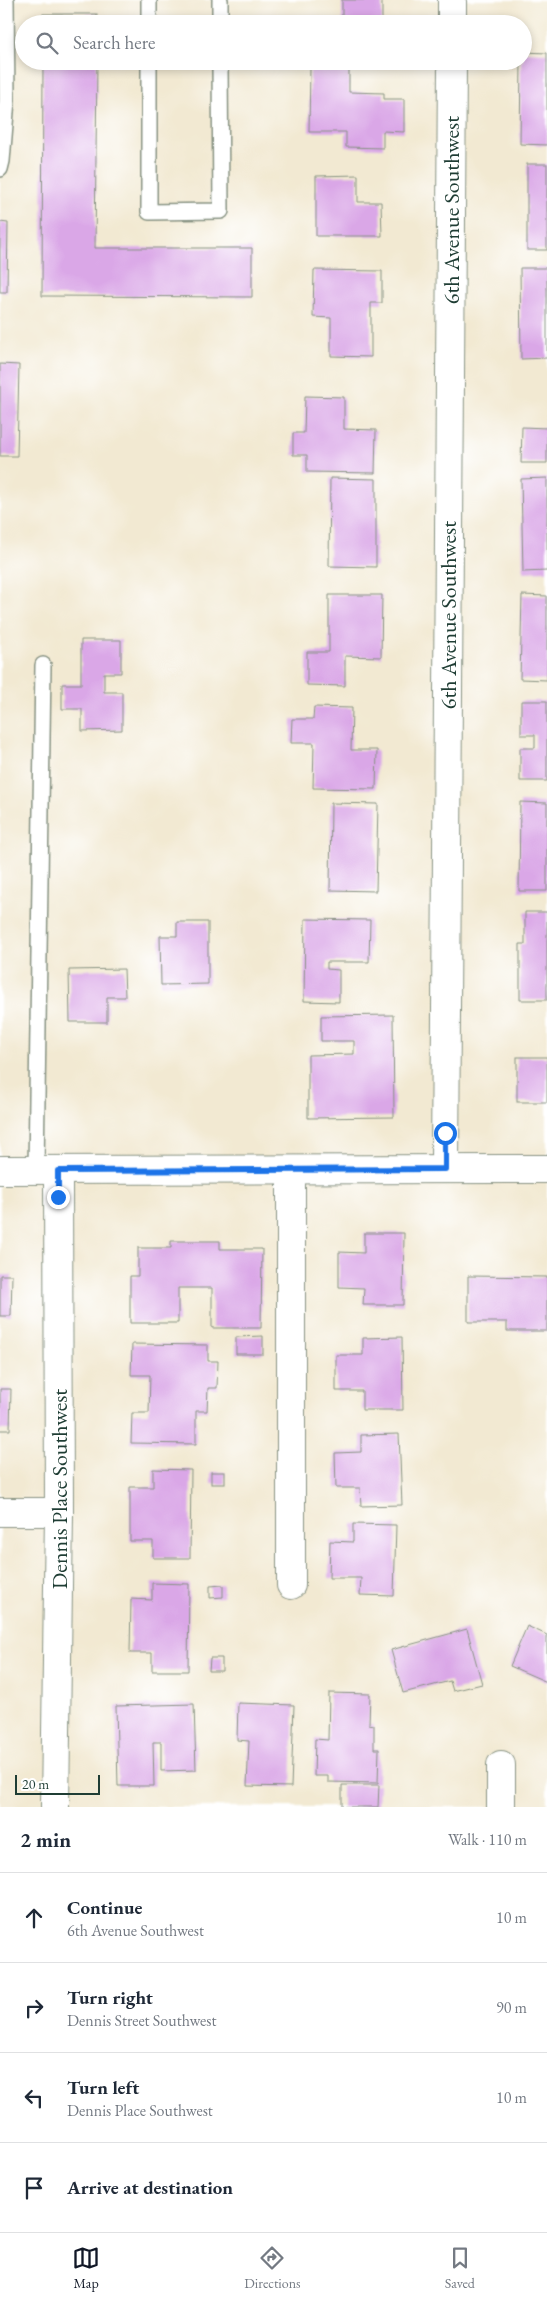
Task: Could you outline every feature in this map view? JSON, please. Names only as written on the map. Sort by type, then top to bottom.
[{"type":"street","points":[[452,0],[452,15]]},
{"type":"street","name":"6th Avenue Southwest","points":[[445,1169],[452,70]]},
{"type":"street","points":[[0,1170],[547,1169]]},
{"type":"street","name":"Dennis Place Southwest","points":[[47,1170],[60,1512],[55,1807]]},
{"type":"street","points":[[291,1170],[291,1585]]},
{"type":"street","points":[[0,1512],[60,1512]]},
{"type":"street","points":[[501,1765],[501,1807]]},
{"type":"lane","points":[[0,169],[7,100],[6,0]]},
{"type":"lane","points":[[149,0],[149,15]]},
{"type":"lane","points":[[220,0],[220,15]]},
{"type":"lane","points":[[149,70],[149,212],[220,211],[220,70]]},
{"type":"lane","points":[[43,666],[47,1170]]},
{"type":"building","points":[[342,0],[382,0],[382,15],[342,15]]},
{"type":"building","points":[[43,14],[97,14],[97,15]]},
{"type":"building","points":[[532,52],[547,53],[547,145],[520,144],[521,70],[532,70]]},
{"type":"building","points":[[43,70],[97,70],[95,248],[252,248],[252,297],[42,296]]},
{"type":"building","points":[[310,70],[349,70],[349,92],[384,93],[384,99],[404,99],[404,132],[383,131],[383,148],[346,147],[346,132],[309,132]]},
{"type":"building","points":[[527,164],[547,164],[547,250],[527,250]]},
{"type":"building","points":[[358,175],[358,202],[381,202],[382,236],[316,236],[316,176]]},
{"type":"building","points":[[0,222],[8,223],[7,292],[0,292]]},
{"type":"building","points":[[520,268],[547,268],[547,358],[521,359]]},
{"type":"building","points":[[314,270],[382,271],[382,303],[371,303],[371,357],[331,356],[331,318],[313,317]]},
{"type":"building","points":[[0,364],[19,365],[17,456],[0,456]]},
{"type":"building","points":[[305,396],[344,397],[344,429],[376,430],[375,473],[307,472],[307,455],[293,455],[293,433],[304,433]]},
{"type":"building","points":[[522,427],[547,428],[547,463],[521,463]]},
{"type":"building","points":[[330,478],[376,479],[376,567],[329,566]]},
{"type":"building","points":[[547,478],[547,571],[523,572],[521,479]]},
{"type":"building","points":[[329,595],[382,595],[381,657],[345,656],[345,686],[307,685],[307,652],[329,652]]},
{"type":"building","points":[[522,595],[547,596],[547,680],[520,679]]},
{"type":"building","points":[[81,640],[121,640],[121,673],[104,673],[104,692],[122,692],[122,730],[82,731],[82,709],[62,709],[62,684],[81,684]]},
{"type":"building","points":[[521,701],[547,701],[547,781],[520,781],[520,748],[535,748],[535,735],[521,735]]},
{"type":"building","points":[[314,707],[352,708],[351,750],[377,750],[376,789],[313,788],[314,743],[291,743],[292,719],[313,719]]},
{"type":"building","points":[[520,802],[547,803],[547,891],[519,891]]},
{"type":"building","points":[[331,803],[378,804],[376,891],[330,890]]},
{"type":"building","points":[[525,912],[547,912],[547,1000],[520,1000],[520,944],[525,944]]},
{"type":"building","points":[[305,919],[370,920],[369,962],[327,962],[327,969],[339,970],[339,1002],[304,1001]]},
{"type":"building","points":[[177,922],[208,922],[208,984],[161,985],[160,936],[177,936]]},
{"type":"building","points":[[124,969],[125,997],[107,997],[107,1022],[70,1022],[69,970]]},
{"type":"building","points":[[393,1015],[394,1117],[308,1118],[308,1055],[354,1054],[354,1041],[321,1041],[321,1016]]},
{"type":"building","points":[[517,1057],[547,1057],[547,1102],[517,1102]]},
{"type":"building","points":[[364,1233],[404,1233],[403,1305],[363,1305],[364,1288],[339,1287],[339,1252],[364,1253]]},
{"type":"building","points":[[171,1241],[220,1241],[220,1249],[262,1249],[261,1328],[212,1328],[212,1288],[178,1288],[178,1323],[130,1323],[130,1276],[138,1276],[138,1248],[171,1248]]},
{"type":"building","points":[[0,1275],[12,1275],[11,1316],[0,1316]]},
{"type":"building","points":[[468,1276],[547,1277],[547,1331],[507,1331],[507,1322],[468,1322]]},
{"type":"building","points":[[263,1336],[263,1354],[236,1354],[236,1337]]},
{"type":"building","points":[[402,1337],[403,1410],[362,1410],[362,1391],[336,1391],[336,1355],[363,1355],[363,1338]]},
{"type":"building","points":[[132,1344],[208,1345],[208,1361],[218,1361],[217,1388],[208,1388],[207,1411],[196,1411],[196,1444],[131,1443],[132,1413],[149,1413],[150,1375],[131,1375]]},
{"type":"building","points":[[0,1389],[11,1389],[10,1430],[0,1430]]},
{"type":"building","points":[[399,1434],[402,1505],[361,1506],[360,1488],[336,1488],[335,1453],[361,1452],[361,1435]]},
{"type":"building","points":[[153,1469],[191,1470],[190,1558],[153,1558],[153,1541],[130,1541],[130,1487],[153,1487]]},
{"type":"building","points":[[211,1472],[225,1472],[225,1484],[211,1484]]},
{"type":"building","points":[[353,1524],[396,1525],[394,1596],[360,1595],[361,1578],[329,1578],[330,1541],[353,1542]]},
{"type":"building","points":[[152,1583],[189,1584],[188,1671],[152,1671],[152,1653],[130,1653],[131,1599],[152,1600]]},
{"type":"building","points":[[223,1585],[223,1597],[210,1598],[210,1586]]},
{"type":"building","points":[[527,1626],[547,1635],[547,1682],[510,1666]]},
{"type":"building","points":[[467,1629],[482,1684],[453,1691],[450,1681],[403,1693],[391,1650]]},
{"type":"building","points":[[210,1658],[222,1658],[222,1671],[209,1671]]},
{"type":"building","points":[[329,1693],[370,1694],[369,1724],[374,1725],[374,1749],[379,1749],[378,1783],[328,1782],[328,1776],[314,1776],[315,1739],[328,1740]]},
{"type":"building","points":[[238,1703],[294,1705],[291,1787],[247,1786],[249,1741],[237,1740]]},
{"type":"building","points":[[194,1704],[196,1770],[161,1771],[161,1742],[153,1742],[154,1786],[118,1786],[116,1706]]},
{"type":"building","points":[[342,1785],[379,1785],[378,1807],[342,1807]]},
{"type":"route","points":[[58,1197],[58,1171],[445,1169],[445,1133]]}]
